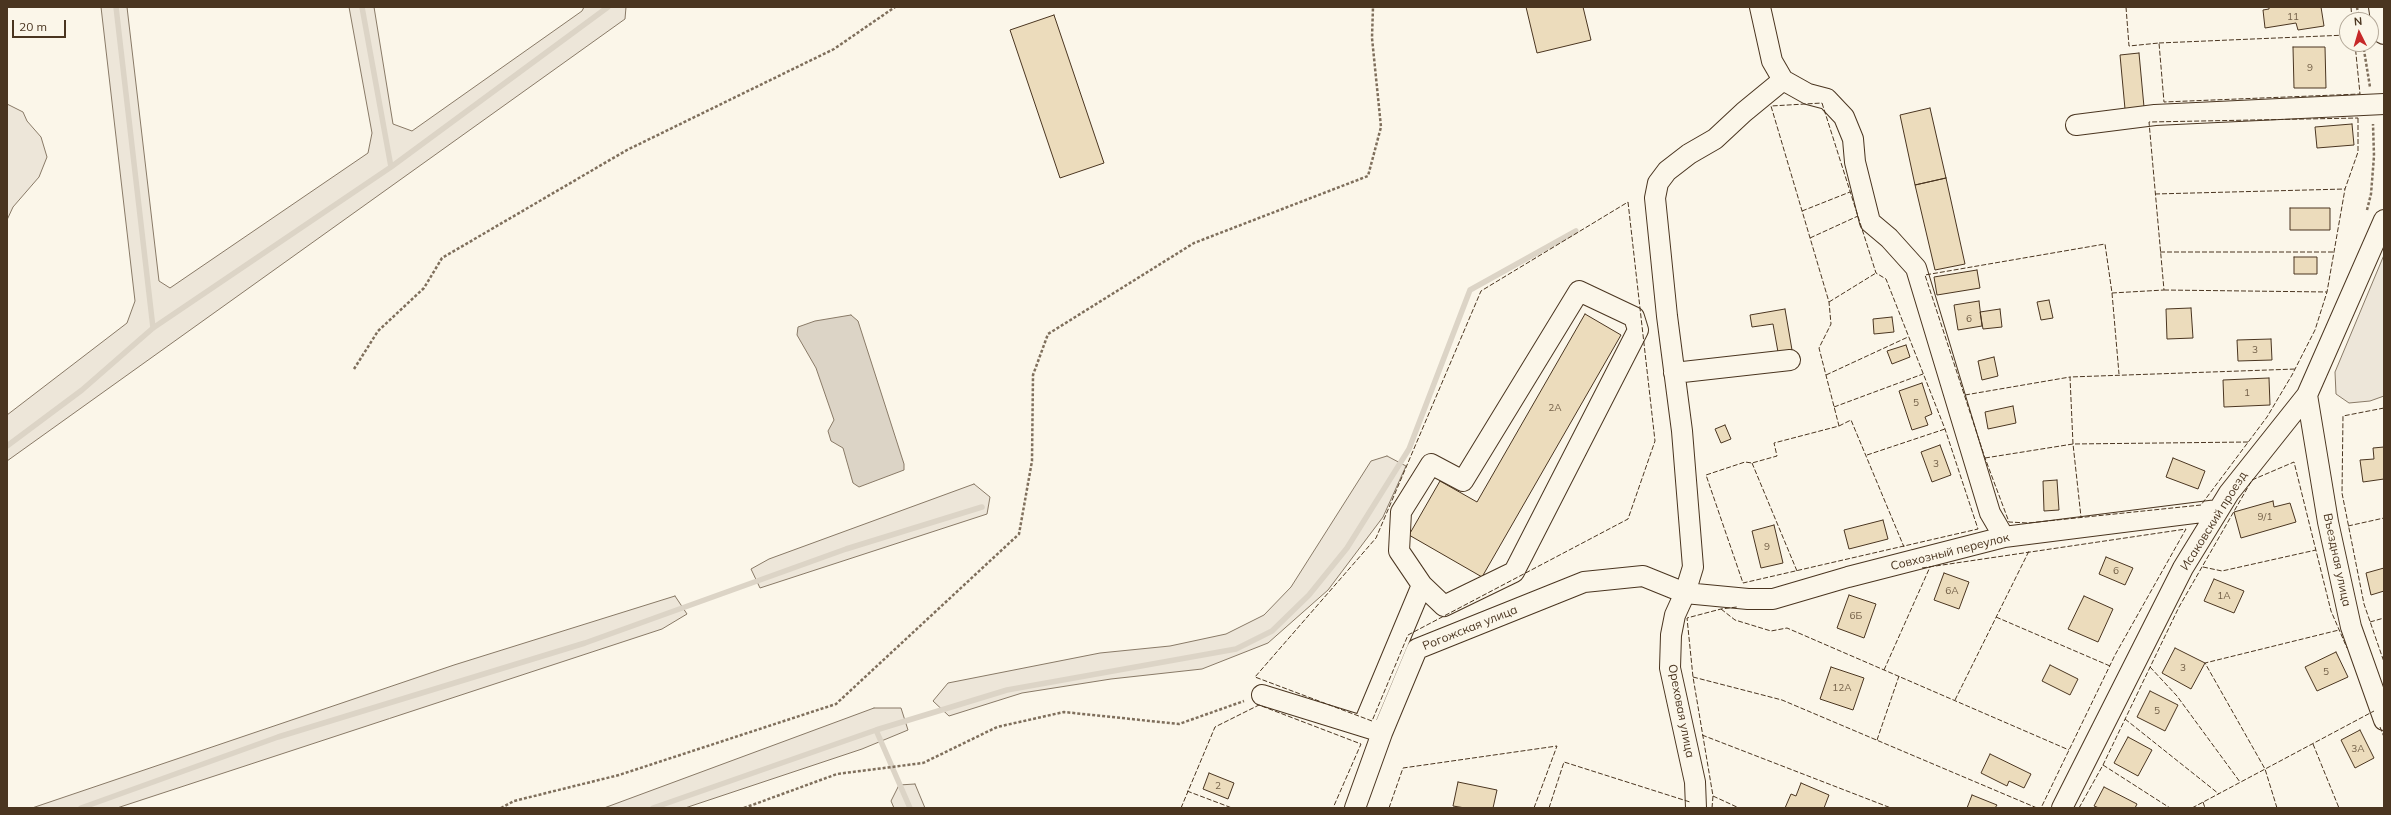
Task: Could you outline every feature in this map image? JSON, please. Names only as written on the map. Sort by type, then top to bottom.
[{"type":"main road","points":[[2380,7],[2384,33]]},
{"type":"street","points":[[1760,7],[1772,61],[1783,80],[1808,94],[1827,98],[1844,118],[1853,139],[1855,162],[1870,222],[1889,238],[1916,268],[1990,512],[2004,537]]},
{"type":"street","name":"Ореховая улица","points":[[1696,808],[1695,782],[1670,668],[1671,635],[1675,615],[1685,593],[1693,567],[1682,431],[1674,374],[1656,198],[1658,183],[1667,171],[1689,154],[1715,139],[1744,112],[1783,80]]},
{"type":"street","points":[[2076,125],[2155,115],[2378,104]]},
{"type":"street","name":"Исаковский проезд","points":[[2062,808],[2183,568],[2218,510],[2251,464],[2307,395],[2375,219]]},
{"type":"street","points":[[1580,291],[1634,317],[1638,330],[1514,572],[1444,606],[1422,585],[1400,551],[1401,512],[1431,464],[1463,481],[1580,291]]},
{"type":"street","points":[[1674,374],[1790,360]]},
{"type":"street","name":"Въездная улица","points":[[2307,395],[2328,522],[2350,620],[2358,652],[2384,720]]},
{"type":"street","name":"Совхозный переулок","points":[[1685,593],[1748,599],[1773,599],[1848,577],[2004,537],[2218,510]]},
{"type":"street","name":"Рогожская улица","points":[[1355,808],[1382,733],[1417,649],[1584,582],[1643,576],[1685,593]]},
{"type":"street","points":[[1363,726],[1422,585]]},
{"type":"street","points":[[1262,695],[1382,733]]},
{"type":"path","points":[[354,370],[378,331],[424,288],[442,258],[627,150],[834,50],[895,7]]},
{"type":"path","points":[[501,808],[514,801],[619,775],[836,704],[1019,534],[1032,461],[1033,375],[1048,334],[1194,243],[1368,176],[1381,127],[1372,38],[1373,7]]},
{"type":"path","points":[[2365,52],[2378,104],[2371,194],[2375,219]]},
{"type":"path","points":[[744,808],[837,774],[923,763],[997,727],[1064,712],[1179,724],[1262,695]]},
{"type":"shaded area","points":[[101,7],[127,7],[159,281],[170,288],[368,153],[372,133],[349,7],[374,7],[393,124],[412,131],[582,11],[584,7],[626,7],[625,19],[7,461],[7,415],[127,323],[135,301]]},
{"type":"shaded area","points":[[7,104],[23,112],[27,121],[41,137],[47,157],[39,177],[13,207],[7,220]]},
{"type":"shaded area","points":[[2384,255],[2384,396],[2370,401],[2349,403],[2336,394],[2335,372]]},
{"type":"shaded area","points":[[851,315],[858,321],[904,464],[904,470],[859,487],[853,483],[843,448],[831,441],[828,431],[834,420],[816,368],[797,335],[798,327],[815,321]]},
{"type":"shaded area","points":[[1387,456],[1406,466],[1383,517],[1328,590],[1268,643],[1202,669],[1111,679],[1022,693],[949,716],[933,701],[948,683],[1100,653],[1170,646],[1226,634],[1264,615],[1291,587],[1371,461]]},
{"type":"shaded area","points":[[974,484],[990,497],[987,514],[760,588],[751,569],[769,559]]},
{"type":"shaded area","points":[[675,596],[687,614],[662,629],[117,808],[32,808],[454,665]]},
{"type":"shaded area","points":[[874,708],[901,708],[908,730],[862,749],[685,808],[604,808]]},
{"type":"shaded area","points":[[915,784],[925,808],[894,808],[891,801],[899,785]]},
{"type":"building","points":[[1526,7],[1583,7],[1591,40],[1537,53]]},
{"type":"building","points":[[2269,7],[2321,7],[2324,26],[2298,30],[2296,23],[2265,28],[2263,10],[2269,9]]},
{"type":"building","points":[[1054,15],[1104,163],[1060,178],[1010,30]]},
{"type":"building","points":[[2293,47],[2325,47],[2326,88],[2294,88]]},
{"type":"building","points":[[2139,53],[2144,107],[2125,109],[2120,55]]},
{"type":"building","points":[[1930,108],[1946,178],[1915,185],[1900,115]]},
{"type":"building","points":[[2352,124],[2354,145],[2317,148],[2315,127]]},
{"type":"building","points":[[1946,178],[1965,264],[1935,270],[1915,185]]},
{"type":"building","points":[[2290,208],[2330,208],[2330,230],[2290,230]]},
{"type":"building","points":[[2294,257],[2317,257],[2317,274],[2294,274]]},
{"type":"building","points":[[1977,270],[1980,288],[1937,295],[1934,277]]},
{"type":"building","points":[[2049,300],[2053,318],[2041,320],[2037,302]]},
{"type":"building","points":[[1979,301],[1982,326],[1958,330],[1954,305]]},
{"type":"building","points":[[2191,308],[2193,338],[2167,339],[2166,309]]},
{"type":"building","points":[[1785,309],[1792,350],[1778,352],[1773,324],[1752,327],[1750,315]]},
{"type":"building","points":[[2000,309],[2002,327],[1983,329],[1980,312]]},
{"type":"building","points":[[1585,314],[1621,335],[1482,577],[1409,535],[1440,481],[1477,502]]},
{"type":"building","points":[[1892,317],[1894,332],[1874,334],[1873,319]]},
{"type":"building","points":[[2271,339],[2272,360],[2238,361],[2237,340]]},
{"type":"building","points":[[1906,345],[1910,357],[1892,364],[1887,351]]},
{"type":"building","points":[[1994,357],[1998,376],[1982,380],[1978,361]]},
{"type":"building","points":[[2269,378],[2270,405],[2224,407],[2223,380]]},
{"type":"building","points":[[1922,383],[1932,414],[1925,417],[1928,425],[1912,430],[1899,391]]},
{"type":"building","points":[[2013,406],[2016,423],[1988,429],[1985,412]]},
{"type":"building","points":[[1725,425],[1731,439],[1721,443],[1715,429]]},
{"type":"building","points":[[1940,445],[1951,475],[1932,482],[1921,452]]},
{"type":"building","points":[[2384,447],[2384,479],[2363,482],[2360,460],[2374,459],[2373,448]]},
{"type":"building","points":[[2173,458],[2205,471],[2198,489],[2166,477]]},
{"type":"building","points":[[2057,480],[2059,510],[2044,511],[2043,481]]},
{"type":"building","points":[[2273,501],[2274,507],[2290,503],[2296,522],[2241,538],[2234,512]]},
{"type":"building","points":[[1883,520],[1888,539],[1849,549],[1844,530]]},
{"type":"building","points":[[1774,525],[1783,563],[1761,568],[1752,531]]},
{"type":"building","points":[[2106,557],[2133,568],[2125,585],[2099,574]]},
{"type":"building","points":[[2384,568],[2384,591],[2371,595],[2366,573]]},
{"type":"building","points":[[1944,573],[1969,582],[1959,609],[1934,600]]},
{"type":"building","points":[[2214,579],[2244,591],[2234,613],[2204,601]]},
{"type":"building","points":[[1849,595],[1876,604],[1864,638],[1837,628]]},
{"type":"building","points":[[2084,596],[2113,609],[2098,642],[2068,629]]},
{"type":"building","points":[[2175,648],[2205,663],[2191,689],[2162,673]]},
{"type":"building","points":[[2336,652],[2348,677],[2317,691],[2305,667]]},
{"type":"building","points":[[2050,665],[2078,679],[2070,695],[2042,681]]},
{"type":"building","points":[[1831,667],[1864,678],[1853,710],[1820,699]]},
{"type":"building","points":[[2150,691],[2178,705],[2165,731],[2137,717]]},
{"type":"building","points":[[2360,730],[2374,758],[2355,768],[2341,740]]},
{"type":"building","points":[[2128,737],[2152,750],[2138,776],[2114,763]]},
{"type":"building","points":[[1990,754],[2031,774],[2024,788],[2009,781],[2007,786],[1981,773]]},
{"type":"building","points":[[1209,773],[1234,783],[1228,799],[1203,789]]},
{"type":"building","points":[[1458,782],[1497,790],[1493,808],[1465,808],[1453,806]]},
{"type":"building","points":[[1801,783],[1829,795],[1824,808],[1785,808],[1791,794],[1796,796]]},
{"type":"building","points":[[2104,787],[2137,804],[2135,808],[2099,808],[2094,806]]},
{"type":"building","points":[[1972,795],[1997,805],[1995,808],[1967,808]]},
{"type":"waterway","points":[[116,7],[153,328]]},
{"type":"waterway","points":[[362,7],[391,167]]},
{"type":"waterway","points":[[7,446],[82,390],[153,328],[391,167],[608,7]]},
{"type":"waterway","points":[[653,808],[876,730],[1007,690],[1236,649],[1272,631],[1309,595],[1347,548],[1409,449],[1470,290],[1576,231]]},
{"type":"waterway","points":[[81,808],[278,737],[585,643],[846,549],[982,507]]},
{"type":"waterway","points":[[876,730],[910,808]]},
{"type":"fence","points":[[2126,7],[2129,46],[2159,43],[2164,102],[2360,94],[2356,52]]},
{"type":"fence","points":[[2351,7],[2351,12]]},
{"type":"fence","points":[[2159,43],[2339,35]]},
{"type":"fence","points":[[1822,103],[1876,273],[1886,279],[1945,429],[1978,529],[1743,583],[1706,475],[1745,462],[1752,463],[1777,456],[1774,443],[1839,426],[1819,348],[1831,324],[1829,302],[1771,106],[1822,103]]},
{"type":"fence","points":[[2358,118],[2358,152],[2345,189],[2327,292],[2315,330],[2292,375],[2267,417],[2201,505],[2028,523],[2009,522],[1985,458],[1925,275],[2105,244],[2112,293],[2164,290],[2149,122],[2358,118]]},
{"type":"fence","points":[[2155,194],[2345,189]]},
{"type":"fence","points":[[1802,211],[1850,192]]},
{"type":"fence","points":[[1628,202],[1655,441],[1628,519],[1408,635],[1372,721],[1255,677],[1376,538],[1481,291],[1628,202]]},
{"type":"fence","points":[[1810,238],[1858,216]]},
{"type":"fence","points":[[2160,252],[2334,252]]},
{"type":"fence","points":[[1829,302],[1876,273]]},
{"type":"fence","points":[[2164,290],[2327,292]]},
{"type":"fence","points":[[2112,293],[2119,374]]},
{"type":"fence","points":[[1826,375],[1908,337]]},
{"type":"fence","points":[[2248,442],[2073,444],[2070,377],[2296,369]]},
{"type":"fence","points":[[1834,407],[1923,374]]},
{"type":"fence","points":[[1965,395],[2070,377]]},
{"type":"fence","points":[[2384,408],[2343,416],[2342,493],[2364,604],[2384,662]]},
{"type":"fence","points":[[1839,426],[1851,420],[1904,547]]},
{"type":"fence","points":[[1867,455],[1945,429]]},
{"type":"fence","points":[[1985,458],[2073,444],[2081,517]]},
{"type":"fence","points":[[2079,808],[2103,765],[2179,607],[2252,480],[2294,462],[2331,611],[2347,648]]},
{"type":"fence","points":[[1752,463],[1797,571]]},
{"type":"fence","points":[[2348,526],[2384,518]]},
{"type":"fence","points":[[1922,568],[2186,529],[2115,655],[2041,808]]},
{"type":"fence","points":[[2203,567],[2222,571],[2316,550]]},
{"type":"fence","points":[[1955,700],[2029,551]]},
{"type":"fence","points":[[1884,670],[1930,567]]},
{"type":"fence","points":[[1712,808],[1713,796],[1693,677],[1687,618],[1721,609],[1737,607]]},
{"type":"fence","points":[[1721,609],[1735,620],[1771,631],[1787,628],[2069,750]]},
{"type":"fence","points":[[1996,617],[2110,666]]},
{"type":"fence","points":[[2370,622],[2384,618]]},
{"type":"fence","points":[[2277,808],[2265,769],[2205,663],[2339,630]]},
{"type":"fence","points":[[2150,667],[2177,696],[2240,782]]},
{"type":"fence","points":[[1877,740],[1899,676]]},
{"type":"fence","points":[[1693,677],[1782,700],[2037,808]]},
{"type":"fence","points":[[1181,808],[1215,727],[1259,705],[1361,744],[1333,808]]},
{"type":"fence","points":[[2192,808],[2374,711]]},
{"type":"fence","points":[[2125,719],[2219,794]]},
{"type":"fence","points":[[2380,727],[2384,737]]},
{"type":"fence","points":[[1702,735],[1891,808]]},
{"type":"fence","points":[[2313,744],[2339,808]]},
{"type":"fence","points":[[1389,808],[1403,768],[1557,746],[1534,808]]},
{"type":"fence","points":[[1549,808],[1564,762],[1690,802]]},
{"type":"fence","points":[[2103,765],[2170,808]]},
{"type":"fence","points":[[1187,791],[1232,808]]},
{"type":"fence","points":[[1713,796],[1739,808]]},
{"type":"fence","points":[[2203,802],[2205,808]]}]
